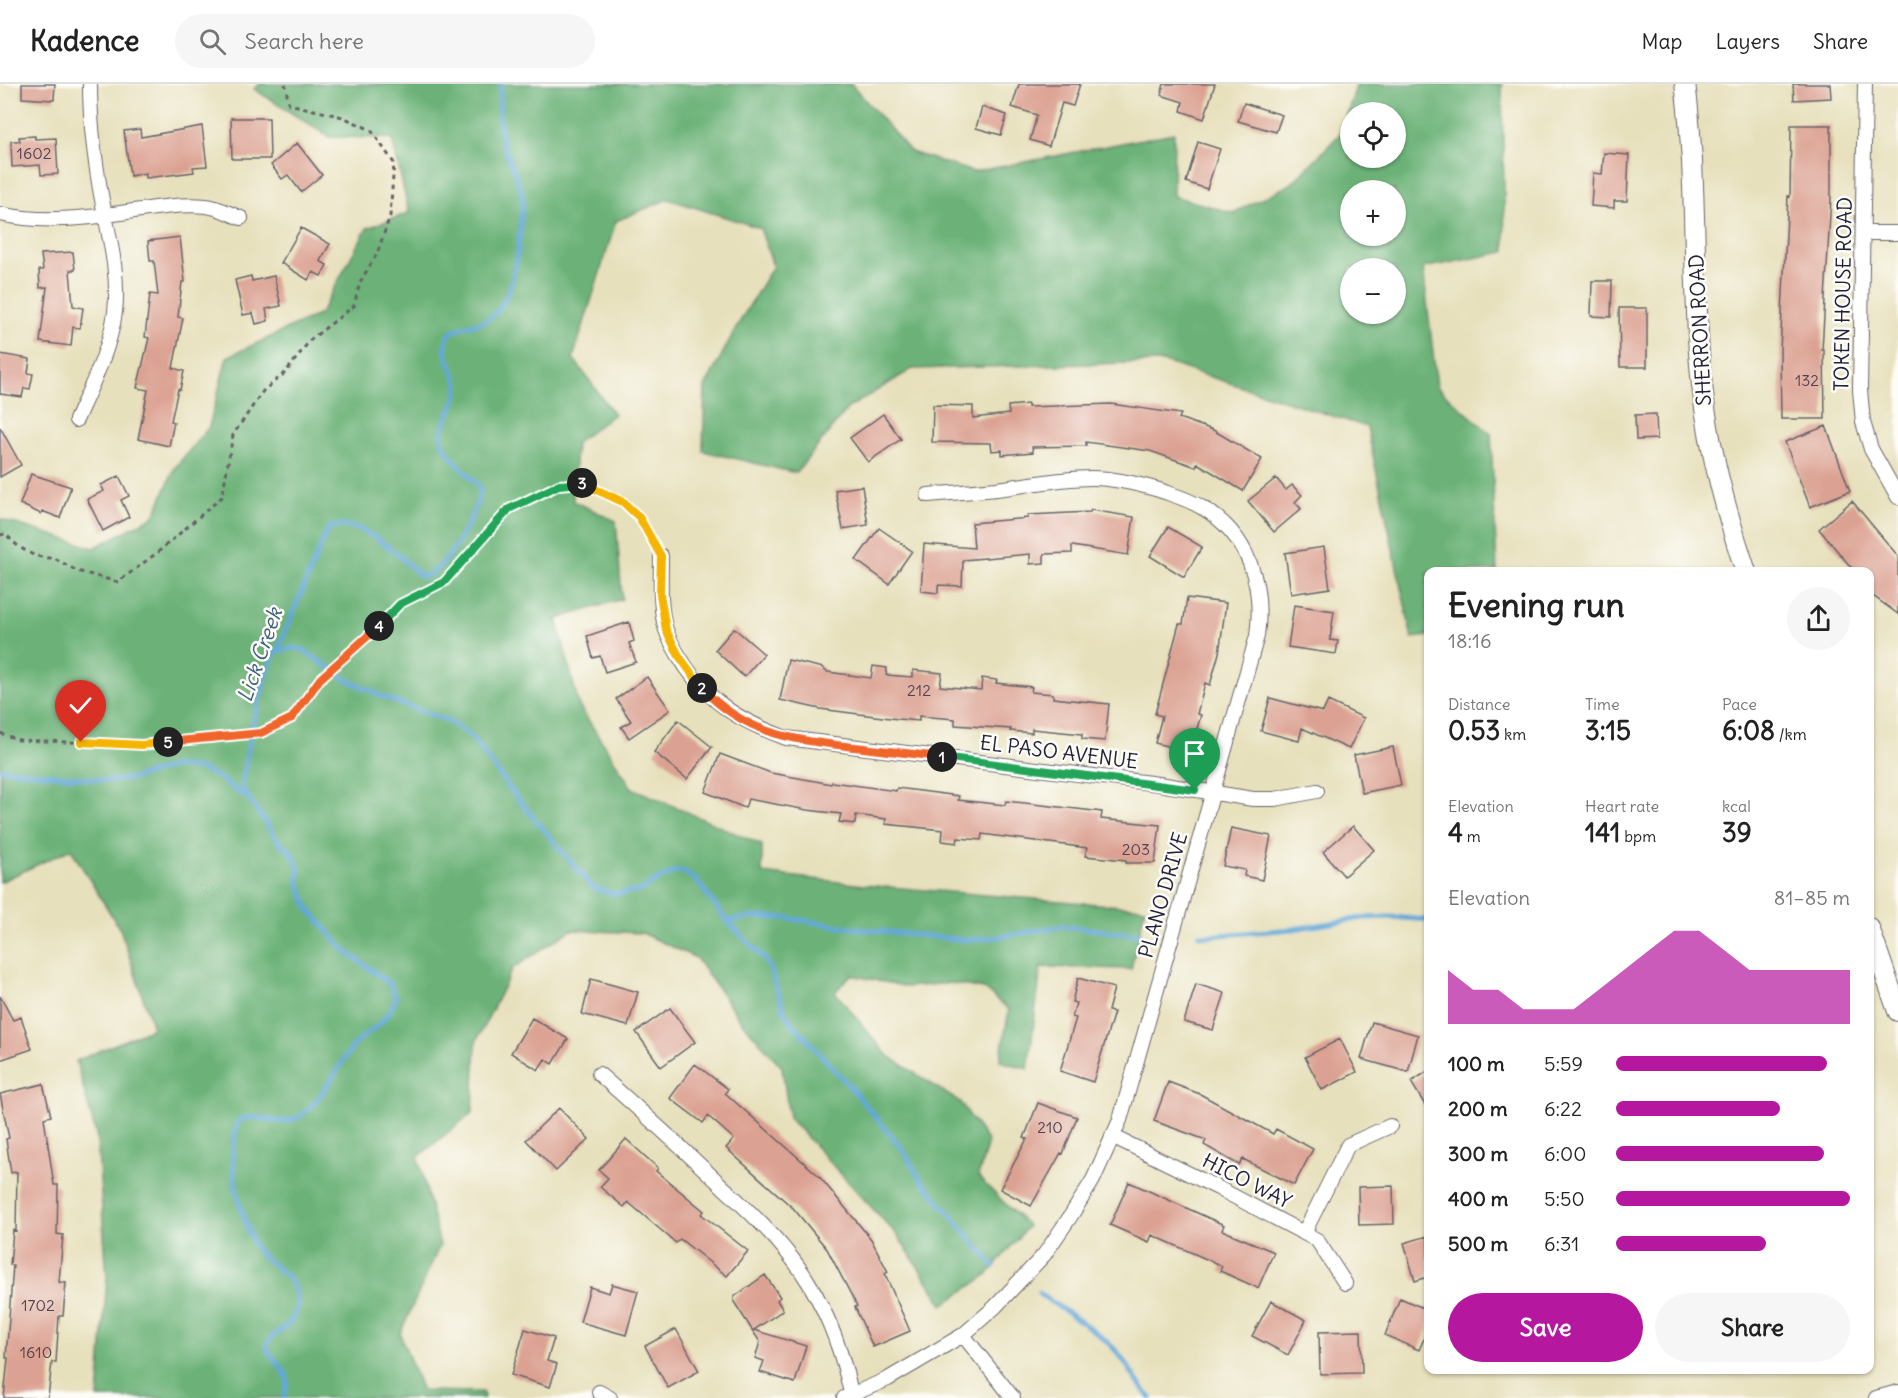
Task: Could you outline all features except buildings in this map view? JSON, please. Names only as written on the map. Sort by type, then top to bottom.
[{"type":"main road","name":"SHERRON ROAD","points":[[1685,84],[1690,128],[1699,351],[1707,430],[1726,508],[1744,567]]},
{"type":"main road","points":[[1874,942],[1898,1011]]},
{"type":"street","points":[[76,420],[105,354],[115,312],[116,270],[90,115],[90,84]]},
{"type":"street","name":"TOKEN HOUSE ROAD","points":[[1865,84],[1860,390],[1863,422],[1871,449],[1898,497]]},
{"type":"street","points":[[0,214],[20,218],[60,220],[167,206],[209,206],[241,218]]},
{"type":"street","points":[[1863,233],[1898,233]]},
{"type":"street","name":"PLANO DRIVE","points":[[849,1397],[888,1379],[963,1335],[995,1307],[1044,1255],[1093,1180],[1120,1120],[1257,636],[1259,618],[1258,592],[1252,565],[1230,531],[1218,518],[1201,506],[1182,498],[1133,484],[1095,478],[1061,479],[996,489],[928,495]]},
{"type":"street","name":"EL PASO AVENUE","points":[[661,556],[660,594],[666,630],[679,656],[696,682],[714,701],[758,728],[786,738],[819,743],[1025,767],[1253,799],[1275,799],[1317,791]]},
{"type":"street","points":[[599,1074],[751,1214],[785,1250],[809,1283],[826,1316],[842,1355],[849,1397]]},
{"type":"street","points":[[1304,1233],[1348,1145],[1390,1126]]},
{"type":"street","name":"HICO WAY","points":[[1112,1136],[1317,1240],[1345,1283]]},
{"type":"street","points":[[963,1335],[1013,1398]]},
{"type":"street","points":[[1876,1398],[1898,1392]]},
{"type":"path","points":[[0,534],[5,534],[19,548],[35,556],[56,559],[77,571],[118,582],[158,552],[222,497],[233,435],[263,391],[286,372],[310,340],[354,306],[360,282],[377,254],[390,216],[394,163],[371,130],[343,117],[289,104],[285,84]]},
{"type":"path","points":[[0,734],[19,740],[142,745],[261,733],[292,718],[320,679],[368,639],[400,604],[444,582],[509,509],[559,485],[582,483],[623,502],[639,517],[661,556]]},
{"type":"green space","points":[[260,84],[851,84],[911,152],[973,172],[1174,133],[1173,196],[1233,213],[1291,184],[1340,134],[1340,168],[1406,168],[1406,102],[1351,102],[1357,84],[1502,84],[1505,252],[1423,268],[1437,387],[1491,434],[1497,567],[1424,567],[1424,636],[1412,638],[1367,427],[1164,362],[912,369],[848,408],[796,473],[703,451],[705,387],[736,328],[773,266],[760,228],[668,199],[616,221],[573,358],[614,414],[576,443],[573,501],[616,521],[622,599],[557,619],[579,706],[632,788],[762,845],[762,873],[864,885],[1145,908],[1131,969],[1041,967],[1028,1069],[1000,1061],[1009,1010],[984,989],[950,983],[908,987],[851,975],[835,992],[887,1055],[961,1103],[988,1142],[978,1177],[1028,1226],[987,1275],[943,1305],[898,1236],[789,1118],[782,1067],[741,1021],[696,958],[642,933],[571,930],[513,968],[476,1042],[473,1112],[418,1157],[440,1245],[400,1334],[422,1391],[483,1392],[484,1398],[98,1398],[107,1277],[97,1138],[76,1061],[153,1028],[121,931],[71,849],[0,882],[0,519],[94,548],[154,516],[174,469],[209,427],[227,357],[320,314],[367,228],[409,213],[392,138],[329,137],[254,89]]},
{"type":"waterway","name":"Lick Creek","points":[[277,652],[328,528],[353,527],[366,532],[391,549],[422,577],[431,573],[451,553],[474,510],[480,487],[453,459],[444,447],[441,436],[458,389],[445,351],[451,333],[485,321],[496,312],[505,299],[515,266],[523,199],[500,134],[501,84]]},
{"type":"waterway","points":[[284,1398],[286,1375],[270,1354],[267,1346],[269,1340],[291,1321],[295,1314],[296,1294],[290,1281],[255,1248],[251,1240],[234,1176],[233,1148],[238,1121],[251,1117],[285,1121],[301,1115],[319,1098],[356,1043],[384,1019],[396,999],[390,985],[344,950],[308,908],[299,884],[298,866],[292,853],[279,842],[242,789],[250,736],[269,669],[275,652],[291,648],[302,649],[344,678],[383,697],[448,721],[471,736],[514,794],[595,889],[617,894],[640,891],[677,871],[684,872],[696,880],[727,921],[769,966],[785,1013],[791,1022],[853,1090],[903,1150],[921,1180],[994,1266]]},
{"type":"waterway","points":[[0,769],[109,781],[131,779],[172,767],[186,767],[200,769],[216,776],[244,796]]},
{"type":"waterway","points":[[727,921],[753,917],[787,918],[860,929],[966,940],[1063,926],[1140,935]]},
{"type":"waterway","points":[[1199,935],[1293,929],[1363,918],[1424,920]]},
{"type":"waterway","points":[[1039,1293],[1109,1344],[1151,1398]]},
{"type":"route","points":[[81,742],[142,745],[261,733],[292,718],[320,679],[368,639],[400,604],[444,582],[509,509],[559,485],[582,483],[623,502],[639,517],[661,556],[660,594],[666,630],[679,656],[696,682],[714,701],[758,728],[786,738],[819,743],[1195,790]]}]
